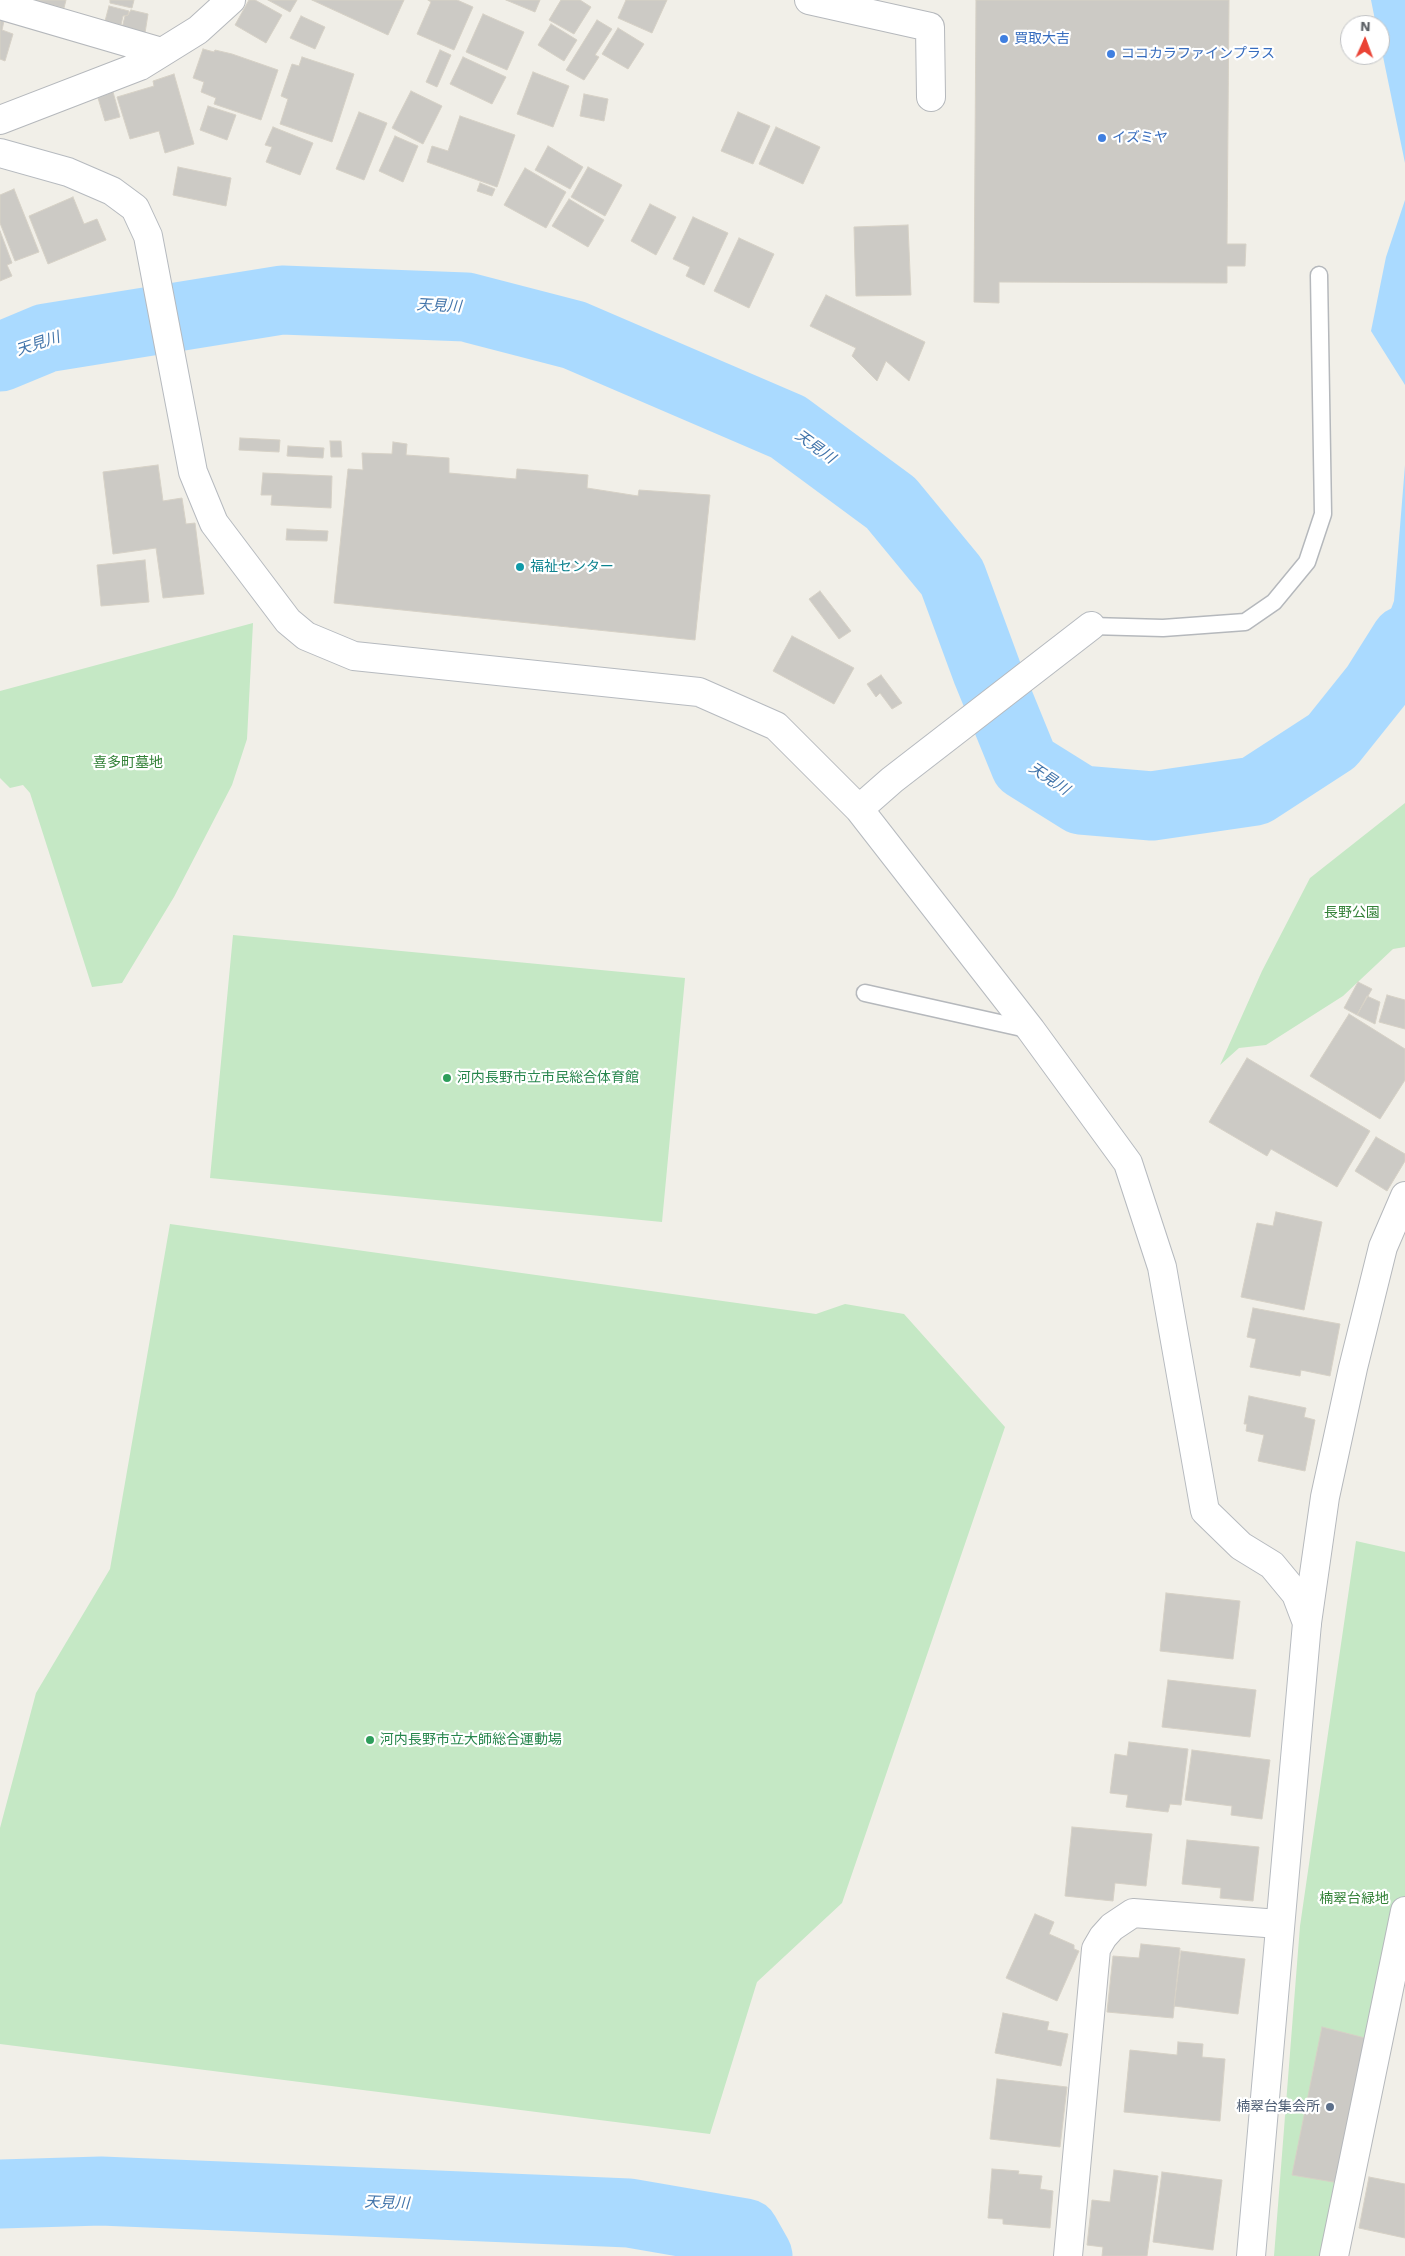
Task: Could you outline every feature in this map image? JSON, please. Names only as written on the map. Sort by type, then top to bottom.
[{"type":"street","points":[[0,120],[140,66],[198,30],[231,0]]},
{"type":"street","points":[[808,0],[930,27],[931,97]]},
{"type":"street","points":[[0,5],[161,52]]},
{"type":"street","points":[[0,154],[68,172],[112,191],[135,208],[148,236],[193,472],[214,523],[288,620],[306,636],[354,656],[699,692],[776,726],[859,809],[1031,1030],[1128,1163],[1162,1267],[1205,1511],[1240,1546],[1272,1565],[1296,1594],[1306,1623]]},
{"type":"street","points":[[859,809],[892,780],[1091,626]]},
{"type":"street","points":[[1250,2256],[1306,1623],[1325,1497],[1353,1368],[1383,1246],[1405,1196]]},
{"type":"street","points":[[1334,2256],[1399,1970],[1405,1911]]},
{"type":"street","points":[[1068,2256],[1096,1949],[1102,1937],[1112,1927],[1133,1913],[1279,1924]]},
{"type":"lane","points":[[1091,626],[1163,628],[1245,622],[1274,602],[1307,562],[1323,514],[1319,275]]},
{"type":"lane","points":[[865,994],[1031,1030]]},
{"type":"green space","name":"喜多町墓地","points":[[253,623],[247,739],[232,785],[174,897],[122,983],[92,987],[30,793],[23,785],[10,788],[0,778],[0,691]]},
{"type":"green space","name":"長野公園","points":[[1405,803],[1405,947],[1393,949],[1343,996],[1266,1045],[1239,1048],[1220,1065],[1262,971],[1310,878]]},
{"type":"green space","name":"河内長野市立市民総合体育館","points":[[233,935],[685,978],[662,1222],[210,1178]]},
{"type":"green space","points":[[170,1224],[816,1314],[845,1304],[904,1314],[1005,1427],[842,1903],[757,1982],[710,2134],[0,2044],[0,1828],[36,1693],[110,1569]]},
{"type":"green space","name":"楠翠台緑地","points":[[1356,1541],[1405,1552],[1405,1903],[1325,2256],[1274,2256],[1300,1926]]},
{"type":"water","points":[[1371,0],[1405,0],[1405,163],[1385,65],[1390,65],[1390,15],[1374,15]]},
{"type":"water","points":[[1405,200],[1405,385],[1371,331],[1386,257]]},
{"type":"water","points":[[1405,465],[1405,667],[1351,717],[1394,601]]},
{"type":"building","points":[[31,0],[66,0],[64,8]]},
{"type":"building","points":[[110,0],[134,0],[132,8],[110,3]]},
{"type":"building","points":[[249,0],[255,0],[282,15],[266,43],[235,25]]},
{"type":"building","points":[[268,0],[297,0],[290,12]]},
{"type":"building","points":[[312,0],[404,0],[388,35]]},
{"type":"building","points":[[428,0],[457,0],[473,7],[454,50],[417,34],[431,2]]},
{"type":"building","points":[[506,0],[540,0],[535,12]]},
{"type":"building","points":[[561,0],[580,0],[591,7],[574,34],[549,20]]},
{"type":"building","points":[[626,0],[667,0],[652,33],[618,18]]},
{"type":"building","name":"イズミヤ","points":[[976,0],[1229,0],[1227,244],[1246,244],[1245,266],[1227,266],[1227,283],[999,282],[999,303],[974,302]]},
{"type":"building","points":[[109,6],[129,11],[128,15],[123,16],[121,25],[105,21]]},
{"type":"building","points":[[131,10],[148,14],[145,33],[122,28],[125,16]]},
{"type":"building","points":[[483,14],[524,32],[507,70],[466,52]]},
{"type":"building","points":[[301,16],[325,27],[315,49],[290,38]]},
{"type":"building","points":[[0,19],[4,21],[2,30],[13,34],[5,61],[0,59]]},
{"type":"building","points":[[597,20],[612,29],[595,55],[599,57],[584,80],[566,70]]},
{"type":"building","points":[[551,24],[577,40],[564,61],[538,45]]},
{"type":"building","points":[[618,28],[644,44],[628,69],[602,54]]},
{"type":"building","points":[[203,49],[232,54],[278,70],[261,120],[214,104],[216,98],[201,92],[204,82],[193,78]]},
{"type":"building","points":[[440,50],[451,55],[437,87],[426,82]]},
{"type":"building","points":[[302,57],[354,74],[332,142],[280,124],[288,99],[281,96],[292,64],[299,66]]},
{"type":"building","points":[[463,57],[506,77],[492,104],[450,84]]},
{"type":"building","points":[[533,72],[569,86],[553,127],[517,114]]},
{"type":"building","points":[[174,74],[194,144],[165,153],[159,131],[130,139],[117,97],[154,86],[153,81]]},
{"type":"building","points":[[411,91],[442,106],[423,144],[392,128]]},
{"type":"building","points":[[113,92],[120,117],[105,121],[98,98]]},
{"type":"building","points":[[584,94],[608,99],[604,121],[580,116]]},
{"type":"building","points":[[208,106],[236,115],[227,140],[200,130]]},
{"type":"building","points":[[359,112],[387,123],[364,180],[336,169]]},
{"type":"building","points":[[738,112],[770,126],[753,164],[721,151]]},
{"type":"building","points":[[460,116],[515,135],[497,187],[427,162],[432,146],[448,151]]},
{"type":"building","points":[[273,127],[313,143],[300,175],[266,162],[272,147],[265,145]]},
{"type":"building","points":[[776,127],[820,147],[803,184],[759,164]]},
{"type":"building","points":[[395,136],[418,146],[403,182],[379,171]]},
{"type":"building","points":[[548,146],[583,167],[570,189],[535,170]]},
{"type":"building","points":[[178,167],[231,178],[226,206],[173,195]]},
{"type":"building","points":[[588,167],[622,185],[605,216],[571,197]]},
{"type":"building","points":[[525,168],[566,192],[546,228],[504,205]]},
{"type":"building","points":[[480,183],[495,189],[492,196],[477,191]]},
{"type":"building","points":[[14,189],[39,252],[15,261],[0,223],[0,195]]},
{"type":"building","points":[[73,197],[84,224],[97,219],[106,240],[48,264],[29,216]]},
{"type":"building","points":[[569,199],[604,220],[588,247],[552,226]]},
{"type":"building","points":[[650,204],[676,217],[656,255],[631,241]]},
{"type":"building","points":[[693,217],[728,233],[704,285],[686,276],[690,267],[673,259]]},
{"type":"building","points":[[908,225],[911,295],[856,296],[854,227]]},
{"type":"building","points":[[0,231],[12,263],[7,265],[12,276],[0,281]]},
{"type":"building","points":[[739,238],[774,254],[749,308],[714,291]]},
{"type":"building","points":[[826,295],[925,342],[909,381],[886,361],[877,381],[852,356],[856,348],[810,326]]},
{"type":"building","points":[[240,438],[280,440],[279,452],[239,450]]},
{"type":"building","points":[[330,441],[341,441],[342,457],[331,457]]},
{"type":"building","name":"福祉センター","points":[[393,442],[407,444],[406,455],[449,458],[449,473],[516,479],[517,469],[588,475],[587,488],[638,496],[639,490],[710,495],[695,640],[334,603],[348,469],[363,470],[362,453],[392,454]]},
{"type":"building","points":[[288,446],[324,448],[323,458],[287,456]]},
{"type":"building","points":[[158,465],[163,501],[182,498],[186,524],[195,523],[204,594],[163,598],[156,548],[113,554],[103,472]]},
{"type":"building","points":[[263,473],[332,476],[331,508],[271,505],[272,495],[261,495]]},
{"type":"building","points":[[287,529],[328,531],[327,541],[286,540]]},
{"type":"building","points":[[145,560],[149,602],[101,606],[97,565]]},
{"type":"building","points":[[820,591],[851,631],[839,639],[809,599]]},
{"type":"building","points":[[792,636],[854,668],[834,704],[773,671]]},
{"type":"building","points":[[881,675],[902,703],[892,709],[880,693],[876,697],[867,684]]},
{"type":"building","points":[[1358,982],[1372,989],[1357,1015],[1344,1008]]},
{"type":"building","points":[[1387,995],[1405,1000],[1405,1029],[1379,1022]]},
{"type":"building","points":[[1367,996],[1380,1002],[1375,1024],[1357,1015]]},
{"type":"building","points":[[1349,1014],[1405,1049],[1405,1080],[1380,1119],[1310,1076]]},
{"type":"building","points":[[1247,1058],[1370,1131],[1337,1187],[1271,1149],[1267,1156],[1209,1122]]},
{"type":"building","points":[[1376,1137],[1405,1154],[1405,1161],[1387,1191],[1355,1171]]},
{"type":"building","points":[[1276,1212],[1322,1222],[1304,1310],[1241,1297],[1257,1223],[1273,1226]]},
{"type":"building","points":[[1253,1308],[1340,1324],[1330,1376],[1301,1370],[1300,1376],[1250,1367],[1256,1339],[1247,1337]]},
{"type":"building","points":[[1249,1396],[1306,1408],[1304,1417],[1315,1420],[1305,1471],[1258,1461],[1264,1435],[1246,1431],[1247,1424],[1244,1424]]},
{"type":"building","points":[[1166,1593],[1240,1601],[1233,1659],[1160,1651]]},
{"type":"building","points":[[1168,1680],[1256,1690],[1250,1737],[1162,1727]]},
{"type":"building","points":[[1129,1742],[1188,1749],[1181,1805],[1170,1804],[1168,1812],[1126,1807],[1128,1795],[1110,1793],[1115,1754],[1127,1756]]},
{"type":"building","points":[[1192,1750],[1270,1760],[1262,1819],[1231,1815],[1232,1806],[1185,1800]]},
{"type":"building","points":[[1072,1827],[1152,1834],[1146,1886],[1115,1883],[1113,1901],[1065,1896]]},
{"type":"building","points":[[1187,1840],[1259,1847],[1253,1901],[1220,1898],[1221,1888],[1182,1884]]},
{"type":"building","points":[[1035,1914],[1054,1922],[1049,1934],[1074,1945],[1074,1949],[1079,1951],[1057,2001],[1006,1978]]},
{"type":"building","points":[[1141,1944],[1180,1948],[1173,2018],[1107,2012],[1113,1956],[1139,1958]]},
{"type":"building","points":[[1181,1951],[1245,1959],[1238,2014],[1174,2006]]},
{"type":"building","points":[[1003,2013],[1049,2022],[1047,2030],[1068,2034],[1061,2066],[995,2053]]},
{"type":"building","name":"楠翠台集会所","points":[[1322,2027],[1369,2039],[1339,2183],[1292,2175]]},
{"type":"building","points":[[1178,2042],[1203,2044],[1202,2057],[1225,2059],[1220,2121],[1124,2112],[1130,2050],[1177,2055]]},
{"type":"building","points":[[997,2079],[1067,2087],[1060,2147],[990,2139]]},
{"type":"building","points":[[992,2169],[1019,2171],[1018,2174],[1042,2176],[1040,2189],[1053,2191],[1050,2228],[1003,2224],[1003,2219],[988,2218]]},
{"type":"building","points":[[1114,2170],[1158,2176],[1147,2256],[1102,2256],[1103,2247],[1087,2245],[1092,2200],[1110,2202]]},
{"type":"building","points":[[1162,2172],[1222,2180],[1213,2250],[1153,2242]]},
{"type":"building","points":[[1369,2177],[1405,2184],[1405,2238],[1359,2228]]},
{"type":"waterway","name":"天見川","points":[[0,357],[46,338],[282,300],[466,307],[574,335],[788,427],[891,503],[952,577],[987,672],[1025,765],[1081,800],[1152,806],[1255,791],[1332,741],[1376,686],[1405,640]]},
{"type":"waterway","name":"天見川","points":[[0,2194],[101,2191],[629,2213],[745,2233],[758,2256]]},
{"type":"place","name":"買取大吉","points":[[1004,39]]},
{"type":"place","name":"ココカラファインプラス","points":[[1111,54]]},
{"type":"place","name":"イズミヤ","points":[[1102,138]]},
{"type":"place","name":"福祉センター","points":[[520,567]]},
{"type":"place","name":"河内長野市立市民総合体育館","points":[[447,1078]]},
{"type":"place","name":"河内長野市立大師総合運動場","points":[[370,1740]]},
{"type":"place","name":"楠翠台集会所","points":[[1330,2107]]}]
